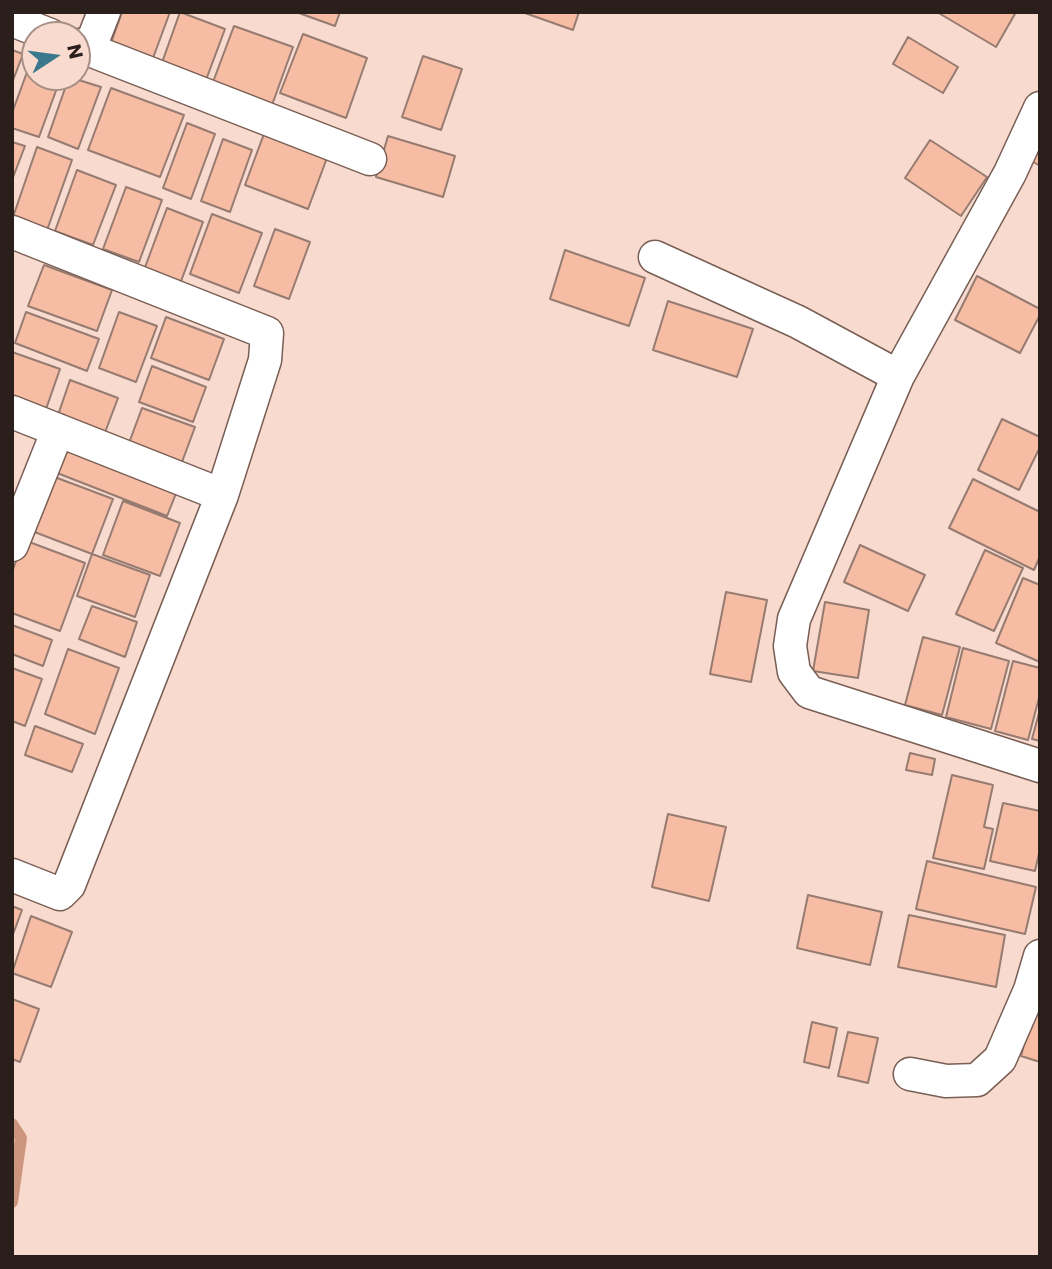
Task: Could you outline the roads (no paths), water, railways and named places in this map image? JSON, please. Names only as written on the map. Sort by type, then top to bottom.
[{"type":"street","points":[[91,34],[104,12]]},
{"type":"street","points":[[91,51],[370,159]]},
{"type":"street","points":[[1040,108],[1010,173],[898,376],[794,619],[790,646],[794,672],[809,692],[1040,766]]},
{"type":"street","points":[[12,232],[267,333],[265,360],[222,495],[69,886],[60,894],[12,875]]},
{"type":"street","points":[[655,257],[798,323],[898,376]]},
{"type":"street","points":[[12,412],[222,495]]},
{"type":"street","points":[[12,545],[58,430]]},
{"type":"street","points":[[910,1074],[946,1081],[978,1080],[1000,1059],[1030,990],[1040,956]]},
{"type":"waterway","points":[[12,1124],[21,1138],[12,1202]]}]
